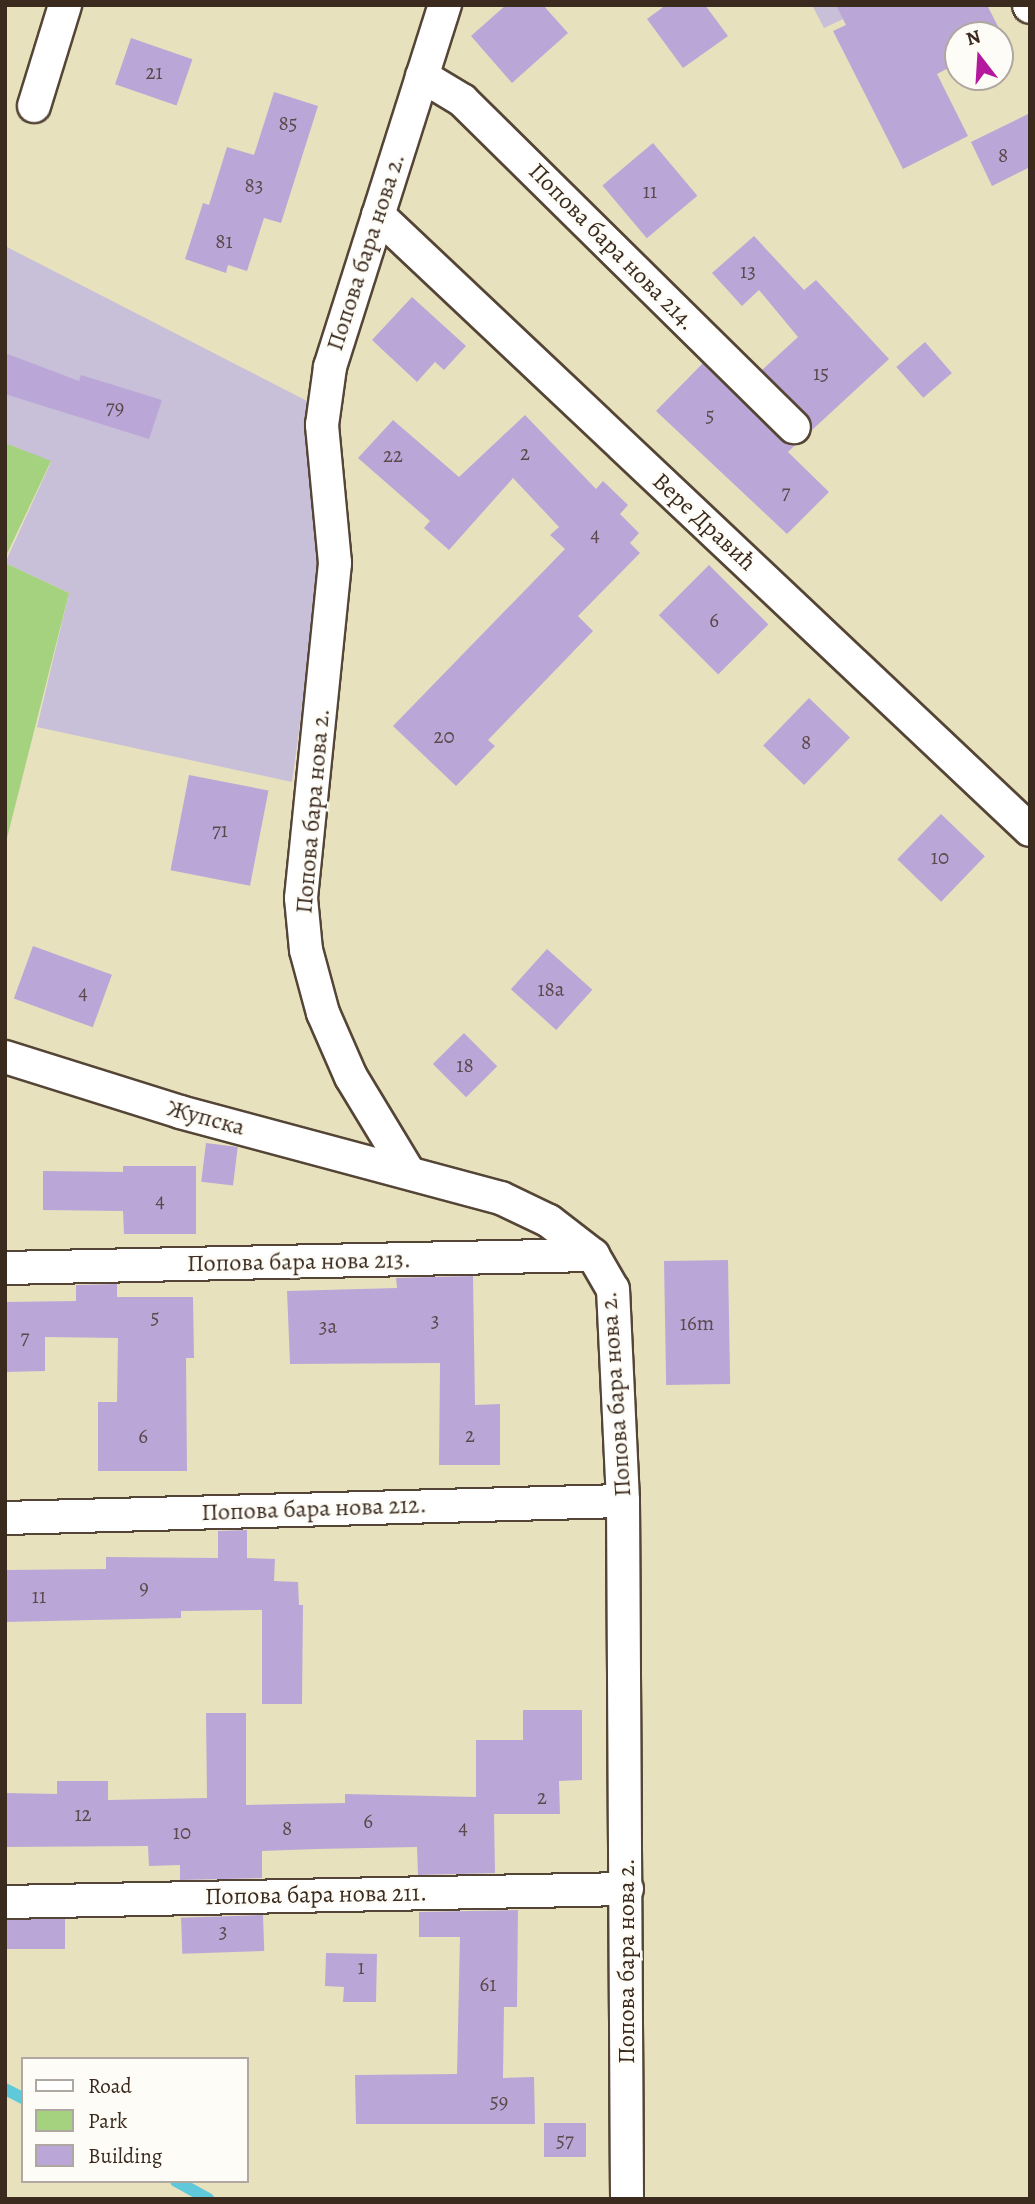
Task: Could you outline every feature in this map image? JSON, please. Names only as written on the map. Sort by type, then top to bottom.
[{"type":"street","points":[[34,106],[65,5]]},
{"type":"street","name":"Попова бара нова 2.","points":[[445,5],[330,368],[321,425],[335,563],[301,898],[306,950],[323,1013],[351,1077],[408,1171],[501,1198],[549,1221],[593,1255],[613,1289],[623,1501],[627,2199]]},
{"type":"street","name":"Попова бара нова 214.","points":[[422,76],[463,100],[794,427]]},
{"type":"street","name":"Вере Дравић","points":[[378,215],[1030,830]]},
{"type":"street","name":"Жупска","points":[[5,1057],[180,1112],[408,1171]]},
{"type":"street","name":"Попова бара нова 213.","points":[[5,1268],[593,1255]]},
{"type":"street","name":"Попова бара нова 212.","points":[[5,1517],[623,1501]]},
{"type":"street","name":"Попова бара нова 211.","points":[[5,1902],[627,1889]]},
{"type":"shaded area","points":[[812,5],[873,5],[824,28]]},
{"type":"shaded area","points":[[5,246],[313,404],[318,518],[316,607],[292,782],[37,727],[69,593],[5,563],[51,462],[5,443]]},
{"type":"green space","points":[[5,443],[51,461],[5,558]]},
{"type":"green space","points":[[5,563],[69,593],[5,846]]},
{"type":"building","points":[[506,5],[543,5],[568,33],[512,83],[471,36]]},
{"type":"building","points":[[666,5],[705,5],[728,36],[683,68],[647,19]]},
{"type":"building","points":[[836,5],[987,5],[995,21],[944,21],[944,70],[937,74],[968,136],[903,169],[833,31],[846,25]]},
{"type":"building","points":[[131,38],[192,59],[177,105],[115,84]]},
{"type":"building","points":[[274,92],[318,106],[281,223],[264,218],[247,271],[228,265],[226,273],[185,259],[203,203],[209,205],[227,147],[254,155]]},
{"type":"building","points":[[1030,113],[1030,167],[992,186],[971,142]]},
{"type":"building","points":[[653,143],[697,196],[647,238],[602,185]]},
{"type":"building","points":[[754,236],[804,290],[816,280],[889,359],[812,430],[807,414],[762,370],[798,337],[759,290],[742,306],[712,273]]},
{"type":"building","points":[[412,297],[466,346],[444,370],[435,362],[417,382],[372,340]]},
{"type":"building","points":[[925,342],[952,373],[923,398],[896,367]]},
{"type":"building","points":[[5,353],[79,381],[81,375],[162,400],[149,439],[5,394]]},
{"type":"building","points":[[703,363],[781,440],[795,445],[788,452],[829,492],[787,534],[656,411]]},
{"type":"building","points":[[525,415],[596,489],[603,481],[628,505],[620,514],[639,533],[630,543],[640,553],[578,616],[593,631],[488,740],[495,746],[456,786],[393,726],[565,549],[550,535],[559,527],[513,478],[449,550],[424,528],[430,521],[358,458],[393,420],[459,477]]},
{"type":"building","points":[[709,565],[768,624],[718,675],[659,615]]},
{"type":"building","points":[[809,698],[850,738],[804,785],[763,745]]},
{"type":"building","points":[[189,775],[269,790],[250,886],[170,870]]},
{"type":"building","points":[[941,814],[985,856],[941,902],[897,859]]},
{"type":"building","points":[[33,946],[112,975],[93,1027],[14,999]]},
{"type":"building","points":[[547,949],[592,990],[556,1030],[511,989]]},
{"type":"building","points":[[464,1033],[497,1066],[466,1097],[433,1064]]},
{"type":"building","points":[[206,1143],[238,1147],[233,1186],[201,1182]]},
{"type":"building","points":[[123,1166],[196,1166],[196,1234],[124,1234],[123,1211],[43,1210],[43,1171],[123,1172]]},
{"type":"building","points":[[728,1260],[730,1384],[666,1385],[664,1261]]},
{"type":"building","points":[[473,1276],[475,1405],[500,1404],[500,1465],[439,1465],[440,1363],[290,1364],[287,1291],[397,1288],[396,1278]]},
{"type":"building","points":[[117,1284],[117,1297],[193,1297],[194,1358],[186,1358],[187,1471],[98,1471],[98,1402],[117,1402],[118,1338],[45,1337],[45,1371],[5,1372],[5,1302],[76,1301],[76,1285]]},
{"type":"building","points":[[247,1530],[247,1558],[275,1559],[274,1581],[298,1582],[299,1605],[303,1605],[302,1704],[262,1704],[262,1610],[181,1611],[181,1618],[5,1622],[5,1570],[106,1569],[106,1557],[218,1558],[218,1531]]},
{"type":"building","points":[[523,1710],[582,1710],[582,1780],[559,1781],[560,1814],[494,1814],[495,1873],[418,1875],[417,1847],[316,1849],[262,1851],[262,1878],[180,1880],[180,1865],[149,1866],[148,1846],[5,1847],[5,1793],[57,1794],[57,1781],[108,1781],[108,1800],[207,1798],[206,1713],[246,1713],[246,1805],[345,1803],[345,1794],[476,1797],[476,1740],[523,1740]]},
{"type":"building","points":[[518,1910],[517,2007],[504,2007],[503,2078],[534,2077],[535,2124],[356,2124],[355,2075],[457,2074],[460,1937],[419,1937],[419,1912]]},
{"type":"building","points":[[263,1915],[264,1951],[182,1954],[181,1918]]},
{"type":"building","points":[[5,1919],[65,1919],[65,1949],[5,1949]]},
{"type":"building","points":[[326,1953],[377,1954],[376,2002],[343,2002],[344,1987],[325,1986]]},
{"type":"building","points":[[544,2123],[586,2123],[586,2157],[544,2157]]},
{"type":"waterway","points":[[5,2089],[21,2097]]},
{"type":"waterway","points":[[180,2183],[208,2199]]}]
